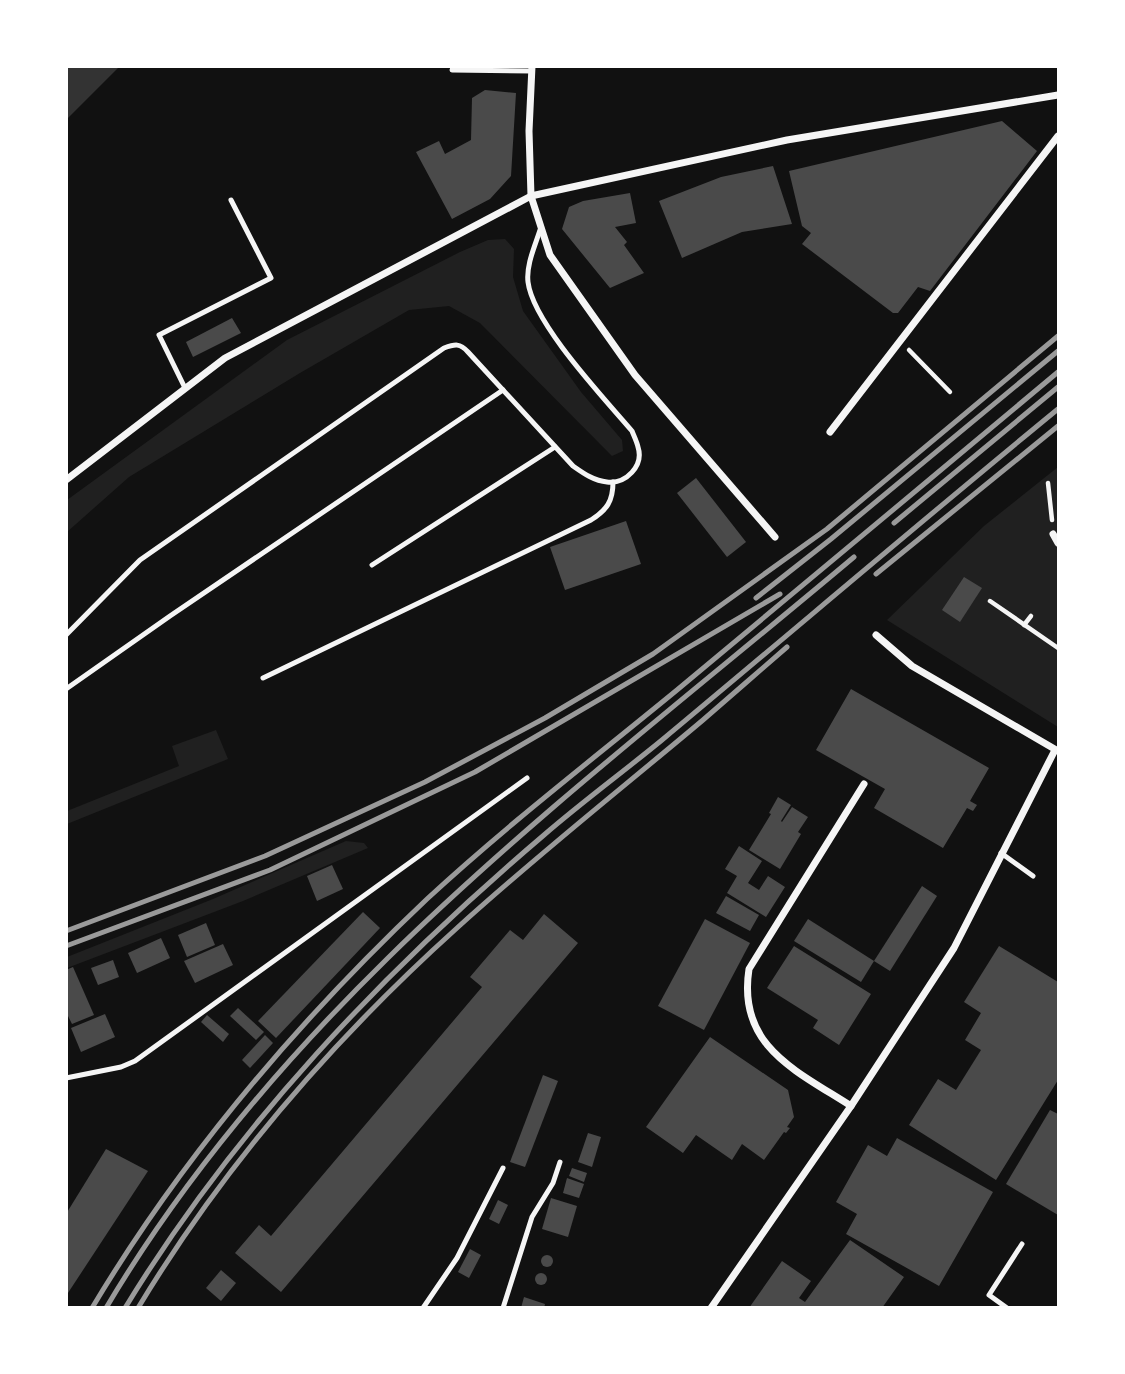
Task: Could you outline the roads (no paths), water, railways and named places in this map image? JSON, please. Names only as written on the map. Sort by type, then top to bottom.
[{"type":"street","points":[[532,69],[529,131],[531,197],[550,255],[635,375],[775,537]]},
{"type":"street","points":[[66,480],[225,358],[531,197],[787,140],[1059,94]]},
{"type":"street","points":[[830,432],[1059,136]]},
{"type":"street","points":[[1054,534],[1059,543]]},
{"type":"street","points":[[711,1307],[851,1105],[954,948],[1057,751],[912,666],[876,635]]},
{"type":"street","points":[[851,1105],[787,1065],[762,1039],[750,1018],[746,989],[749,969],[864,784]]},
{"type":"lane","points":[[452,70],[532,69]]},
{"type":"lane","points":[[186,388],[159,335],[271,278],[232,200]]},
{"type":"lane","points":[[66,635],[141,560],[444,348],[454,344],[462,345],[573,466],[592,478],[613,482],[621,481],[631,474],[638,463],[639,449],[632,432],[550,331],[535,305],[528,281],[530,261],[540,230]]},
{"type":"lane","points":[[66,689],[503,390]]},
{"type":"lane","points":[[372,565],[555,447]]},
{"type":"lane","points":[[263,678],[591,520],[604,512],[610,504],[613,482]]},
{"type":"lane","points":[[66,1078],[121,1067],[135,1061],[527,778]]},
{"type":"lane","points":[[1002,853],[1033,876]]},
{"type":"lane","points":[[503,1307],[532,1217],[551,1188],[560,1162]]},
{"type":"lane","points":[[424,1307],[457,1258],[503,1168]]},
{"type":"lane","points":[[1007,1307],[989,1294],[1022,1244]]},
{"type":"railway","points":[[66,931],[265,856],[425,782],[545,718],[653,654],[827,529],[1058,336]]},
{"type":"railway","points":[[756,598],[1058,351]]},
{"type":"railway","points":[[92,1308],[165,1197],[246,1092],[333,993],[427,899],[519,819],[1058,372]]},
{"type":"railway","points":[[894,523],[1058,387]]},
{"type":"railway","points":[[125,1308],[168,1241],[264,1114],[370,997],[426,941],[558,823],[662,740],[1058,409]]},
{"type":"railway","points":[[876,574],[1058,426]]},
{"type":"railway","points":[[106,1308],[180,1196],[263,1091],[352,994],[447,901],[547,813],[854,557]]},
{"type":"railway","points":[[66,946],[270,870],[475,772],[780,594]]},
{"type":"railway","points":[[138,1308],[171,1256],[244,1155],[325,1059],[368,1014],[487,901],[787,647]]}]
